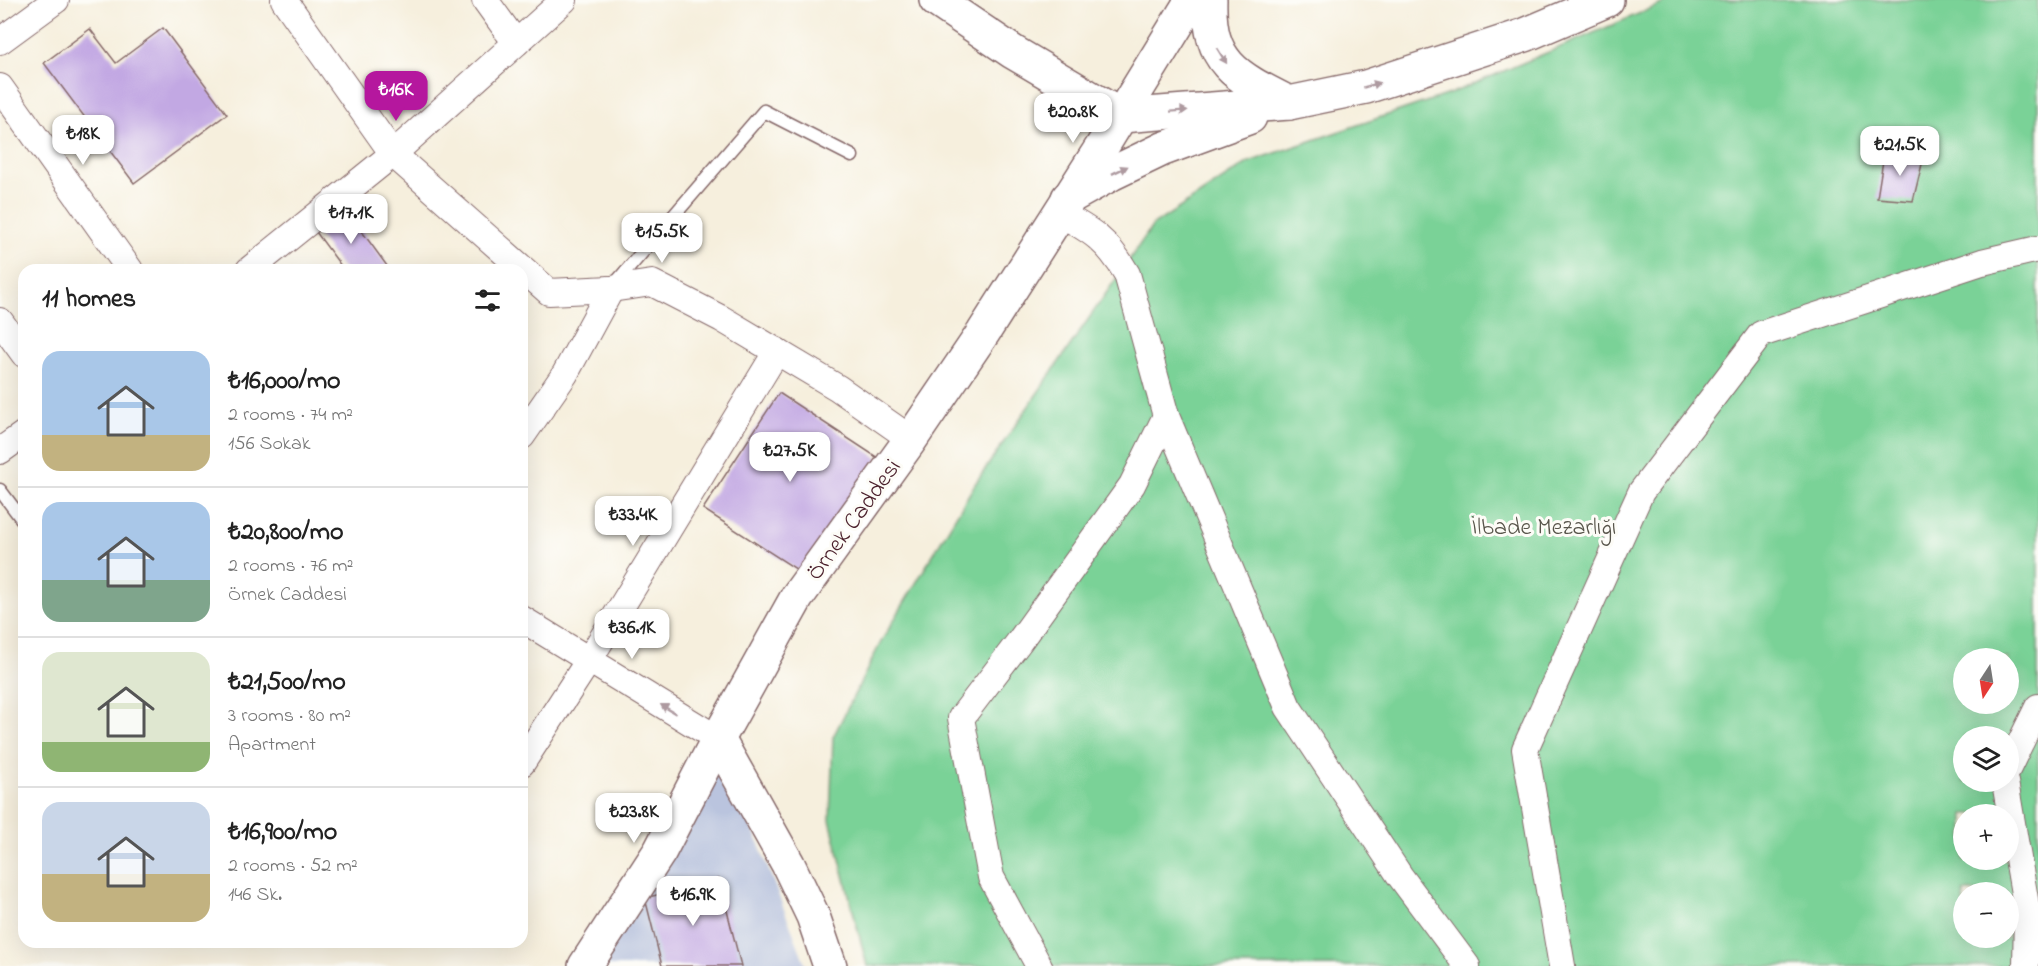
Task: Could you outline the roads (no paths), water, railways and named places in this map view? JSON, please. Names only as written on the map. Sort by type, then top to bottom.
[{"type":"main road","points":[[936,0],[1013,52],[1120,116],[1289,103],[1366,87],[1525,34],[1607,0]]},
{"type":"main road","name":"Örnek Caddesi","points":[[589,964],[660,851],[718,739],[797,597],[911,439],[982,333],[1192,0]]},
{"type":"main road","points":[[1210,0],[1210,20],[1214,43],[1226,64],[1256,86],[1289,103]]},
{"type":"main road","points":[[1063,206],[1111,174],[1163,149],[1289,103]]},
{"type":"main road","points":[[718,739],[788,864],[813,916],[830,966]]},
{"type":"street","points":[[0,41],[56,0]]},
{"type":"street","points":[[284,0],[393,154],[506,264]]},
{"type":"street","points":[[485,0],[516,43]]},
{"type":"street","points":[[256,264],[393,154],[564,0]]},
{"type":"street","points":[[0,87],[126,264]]},
{"type":"street","points":[[1063,206],[1095,233],[1115,254],[1127,274],[1166,416],[1288,707],[1400,876],[1467,966]]},
{"type":"street","points":[[1562,966],[1525,749],[1641,492],[1761,334],[1982,262],[2038,249]]},
{"type":"street","points":[[529,286],[549,292],[652,283],[722,319],[777,351],[838,388],[911,439]]},
{"type":"street","points":[[528,428],[566,374],[611,288]]},
{"type":"street","points":[[0,321],[18,346]]},
{"type":"street","points":[[528,754],[589,660],[777,351]]},
{"type":"street","points":[[1040,966],[991,877],[961,718],[1132,485],[1166,416]]},
{"type":"street","points":[[0,451],[18,439]]},
{"type":"street","points":[[528,623],[718,739]]},
{"type":"street","points":[[2019,746],[2038,707]]},
{"type":"street","points":[[2007,792],[2027,911],[2026,966]]},
{"type":"lane","points":[[611,288],[764,111],[852,156]]},
{"type":"lane","points":[[0,490],[18,514]]},
{"type":"park label","name":"İlbade Mezarlığı","points":[[1544,526]]}]
